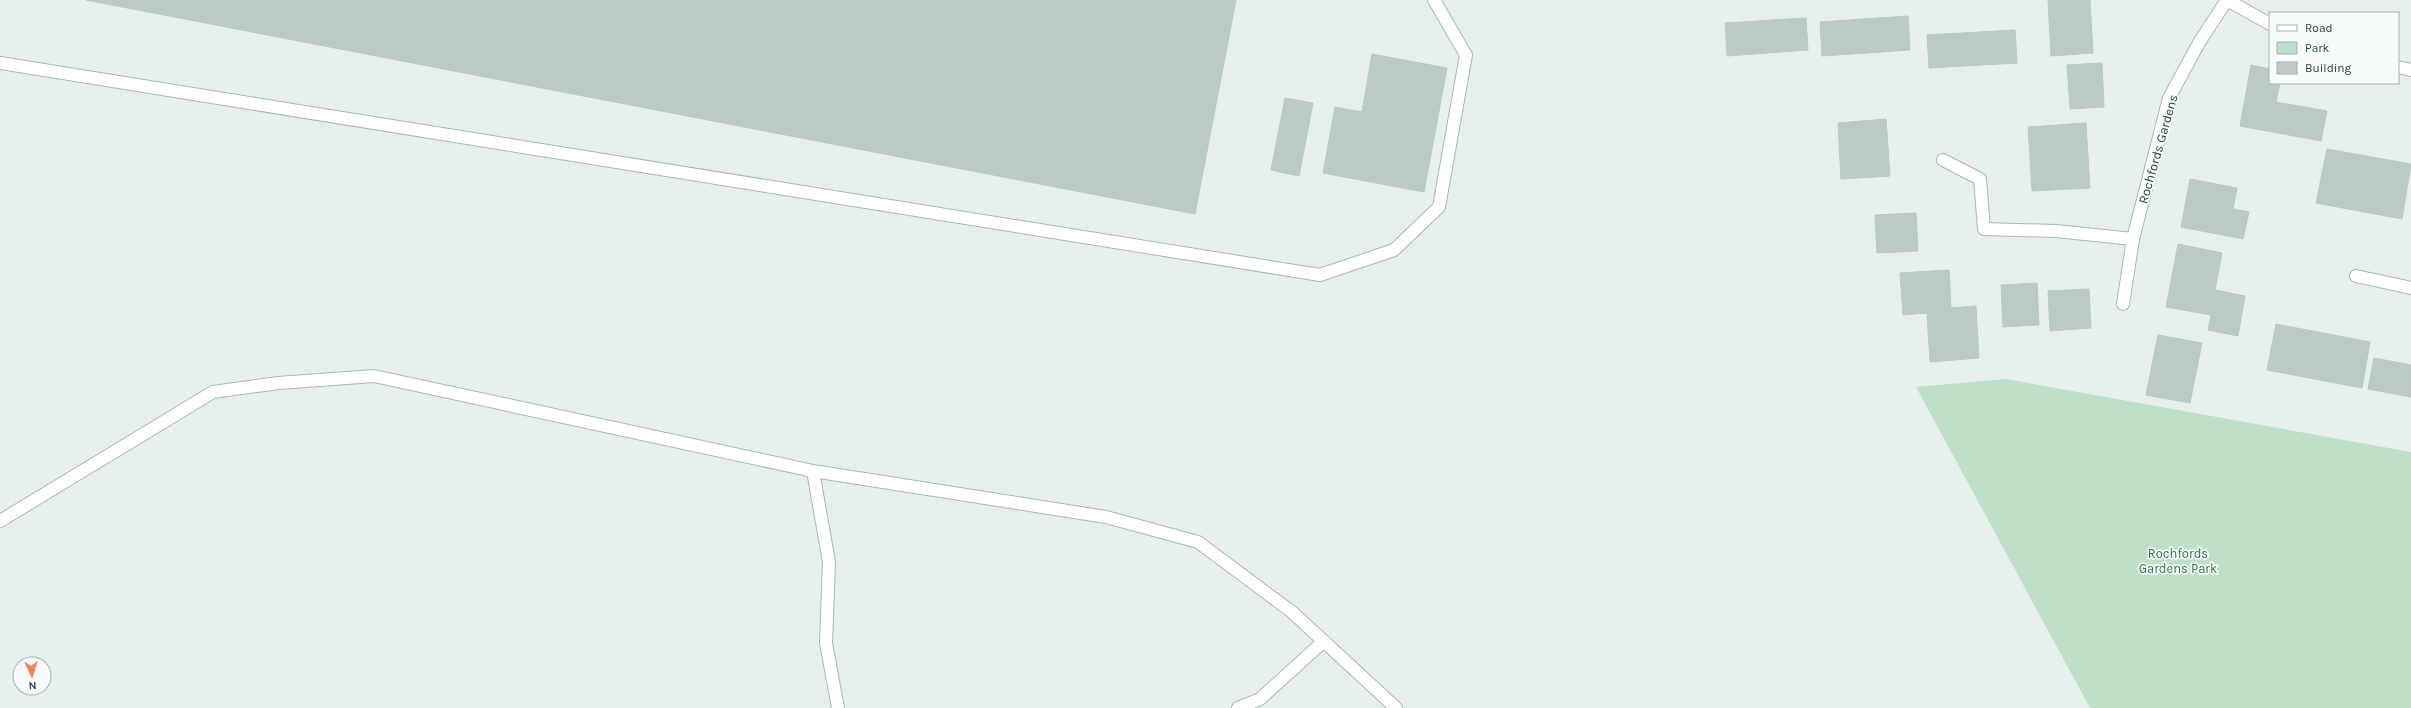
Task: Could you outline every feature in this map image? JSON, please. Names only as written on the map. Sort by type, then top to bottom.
[{"type":"street","points":[[0,63],[1320,275],[1394,250],[1438,207],[1466,55],[1434,0]]},
{"type":"street","name":"Rochfords Gardens","points":[[2123,304],[2133,239],[2169,98],[2200,41],[2227,0],[2269,23]]},
{"type":"street","points":[[2399,67],[2411,70]]},
{"type":"street","points":[[1943,160],[1980,179],[1984,229],[2056,231],[2133,239]]},
{"type":"street","points":[[2356,276],[2411,288]]},
{"type":"street","points":[[0,521],[213,392],[278,383],[374,376],[813,470],[1106,517],[1198,542],[1292,612],[1396,708]]},
{"type":"street","points":[[813,470],[829,562],[826,643],[838,708]]},
{"type":"street","points":[[1238,708],[1260,699],[1324,641]]},
{"type":"green space","name":"Rochfords Gardens Park","points":[[2006,379],[2411,452],[2411,708],[2090,708],[1916,387]]},
{"type":"building","points":[[86,0],[1236,0],[1195,214]]},
{"type":"building","points":[[2048,0],[2090,0],[2093,53],[2051,56]]},
{"type":"building","points":[[1908,16],[1910,50],[1822,56],[1820,22]]},
{"type":"building","points":[[1806,18],[1808,50],[1727,56],[1725,23]]},
{"type":"building","points":[[2015,30],[2017,63],[1929,68],[1927,35]]},
{"type":"building","points":[[1372,54],[1447,68],[1424,192],[1323,173],[1335,107],[1362,112]]},
{"type":"building","points":[[2102,63],[2104,107],[2070,109],[2067,65]]},
{"type":"building","points":[[2251,65],[2269,69],[2269,84],[2280,84],[2276,102],[2327,111],[2321,141],[2240,126]]},
{"type":"building","points":[[1285,98],[1313,103],[1299,176],[1271,170]]},
{"type":"building","points":[[1886,119],[1890,176],[1841,179],[1838,123]]},
{"type":"building","points":[[2086,123],[2090,188],[2032,191],[2028,127]]},
{"type":"building","points":[[2327,149],[2411,164],[2402,219],[2316,203]]},
{"type":"building","points":[[2190,179],[2237,188],[2233,209],[2249,212],[2243,239],[2181,227]]},
{"type":"building","points":[[1916,213],[1918,251],[1877,253],[1875,215]]},
{"type":"building","points":[[2178,244],[2222,253],[2215,290],[2245,296],[2238,336],[2208,330],[2211,315],[2166,307]]},
{"type":"building","points":[[1949,270],[1951,308],[1976,306],[1979,358],[1930,362],[1927,313],[1903,315],[1900,273]]},
{"type":"building","points":[[2037,283],[2039,325],[2003,327],[2001,285]]},
{"type":"building","points":[[2089,289],[2091,328],[2050,331],[2048,291]]},
{"type":"building","points":[[2276,324],[2370,342],[2362,388],[2267,370]]},
{"type":"building","points":[[2158,335],[2202,343],[2190,403],[2146,395]]},
{"type":"building","points":[[2374,358],[2411,365],[2411,397],[2368,389]]}]
